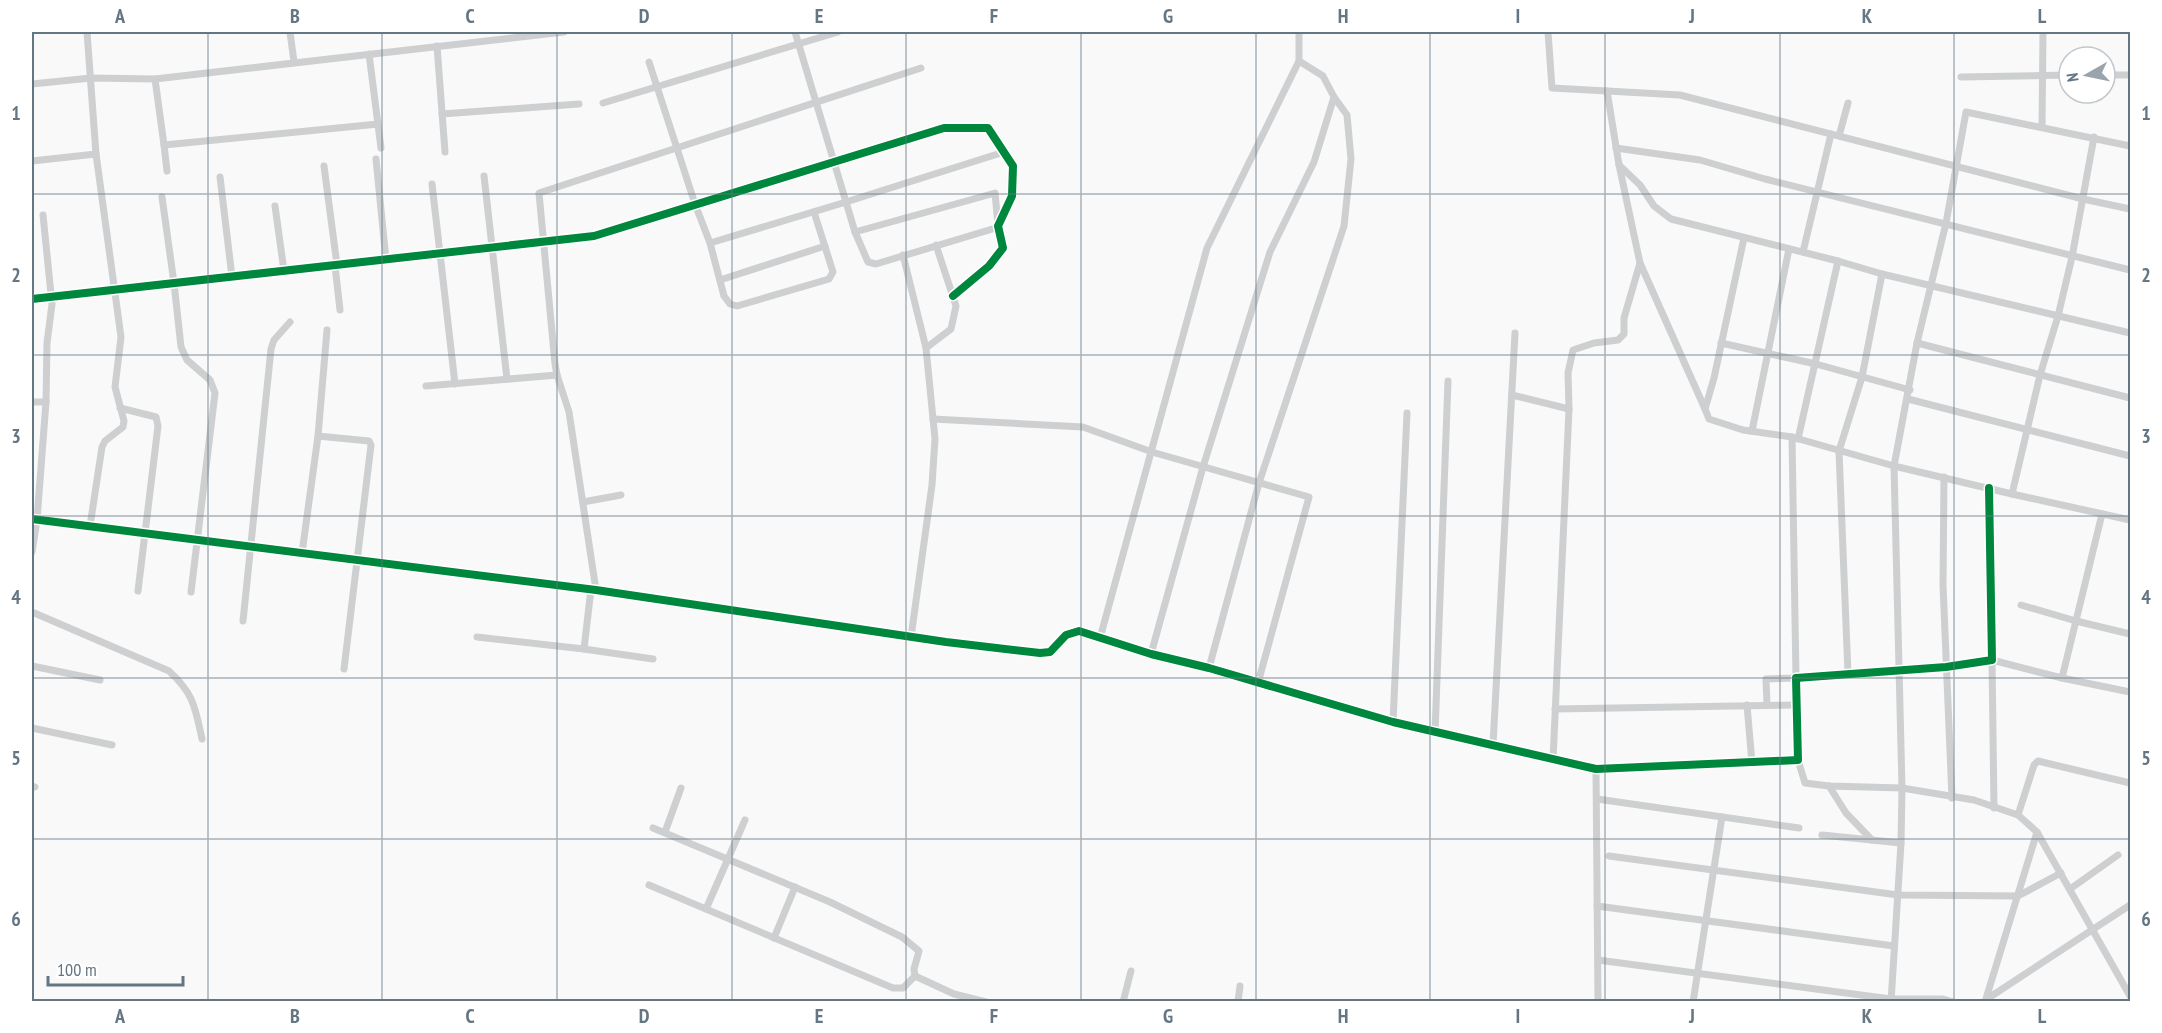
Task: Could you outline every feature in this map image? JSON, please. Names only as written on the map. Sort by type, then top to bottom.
[{"type":"street","points":[[87,32],[96,154],[121,347],[116,387],[123,427],[105,441],[102,447],[90,526]]},
{"type":"street","points":[[290,32],[294,62]]},
{"type":"street","points":[[32,84],[91,78],[155,79],[437,46],[499,35],[564,32]]},
{"type":"street","points":[[32,299],[594,236],[694,204],[835,161],[944,129],[988,128],[1013,166],[1012,196],[998,226],[876,264],[868,262],[855,232],[835,161],[795,32]]},
{"type":"street","points":[[603,103],[838,32]]},
{"type":"street","points":[[1100,638],[1207,248],[1299,62],[1299,32]]},
{"type":"street","points":[[1548,32],[1552,88],[1680,95],[2083,199],[2130,209]]},
{"type":"street","points":[[2042,127],[2043,32]]},
{"type":"street","points":[[437,46],[445,152]]},
{"type":"street","points":[[369,54],[381,148]]},
{"type":"street","points":[[649,62],[694,204],[710,243],[724,296],[730,304],[737,306],[829,279],[833,272],[814,212]]},
{"type":"street","points":[[1209,668],[1259,483],[1344,226],[1351,159],[1347,115],[1323,76],[1299,62]]},
{"type":"street","points":[[584,649],[593,590],[583,502],[569,412],[557,375],[539,193],[921,68]]},
{"type":"street","points":[[1961,76],[2057,75]]},
{"type":"street","points":[[155,79],[167,171]]},
{"type":"street","points":[[1607,91],[1619,165],[1640,263],[1709,418],[1752,431],[1795,438],[1894,466],[2130,519]]},
{"type":"street","points":[[1151,654],[1203,467],[1270,252],[1314,162],[1334,97]]},
{"type":"street","points":[[1803,252],[1817,193],[1835,135],[1848,103]]},
{"type":"street","points":[[442,114],[579,104]]},
{"type":"street","points":[[1891,1000],[1901,843],[1902,788],[1894,466],[1917,343],[1946,223],[1966,112],[2130,146]]},
{"type":"street","points":[[164,145],[378,124]]},
{"type":"street","points":[[2012,494],[2026,430],[2072,257],[2094,137]]},
{"type":"street","points":[[1616,148],[1700,160],[1817,193],[2130,270]]},
{"type":"street","points":[[710,243],[1004,152]]},
{"type":"street","points":[[32,161],[96,154]]},
{"type":"street","points":[[376,159],[386,260]]},
{"type":"street","points":[[1619,165],[1640,185],[1654,206],[1671,219],[1882,274],[1932,284],[2130,333]]},
{"type":"street","points":[[324,166],[340,309]]},
{"type":"street","points":[[484,176],[507,379]]},
{"type":"street","points":[[220,177],[232,277]]},
{"type":"street","points":[[432,184],[454,384]]},
{"type":"street","points":[[855,232],[994,193],[1003,248],[989,266],[952,296]]},
{"type":"street","points":[[162,197],[181,347],[188,360],[210,380],[215,393],[191,592]]},
{"type":"street","points":[[275,206],[284,271]]},
{"type":"street","points":[[32,552],[52,311],[43,215]]},
{"type":"street","points":[[1705,409],[1744,238]]},
{"type":"street","points":[[926,348],[951,329],[956,306],[936,245]]},
{"type":"street","points":[[720,280],[825,246]]},
{"type":"street","points":[[1752,431],[1789,249]]},
{"type":"street","points":[[903,255],[926,348],[935,439],[932,485],[911,637]]},
{"type":"street","points":[[1838,261],[1816,364],[1795,438],[1798,760],[1805,783],[1902,788],[1974,800],[2018,815],[2037,832],[2130,996]]},
{"type":"street","points":[[1553,760],[1569,409],[1568,373],[1573,350],[1594,343],[1618,340],[1624,334],[1624,318],[1640,263]]},
{"type":"street","points":[[1848,674],[1839,451],[1862,377],[1882,274]]},
{"type":"street","points":[[243,621],[271,349],[274,340],[290,322]]},
{"type":"street","points":[[302,553],[318,436],[327,330]]},
{"type":"street","points":[[1493,745],[1515,333]]},
{"type":"street","points":[[1721,343],[1816,364],[1910,390]]},
{"type":"street","points":[[1917,343],[2130,398]]},
{"type":"street","points":[[426,386],[557,375]]},
{"type":"street","points":[[1435,733],[1448,381]]},
{"type":"street","points":[[1512,395],[1569,409]]},
{"type":"street","points":[[1908,399],[2130,456]]},
{"type":"street","points":[[32,402],[46,402]]},
{"type":"street","points":[[120,408],[156,417],[157,422],[138,591]]},
{"type":"street","points":[[1393,722],[1407,413]]},
{"type":"street","points":[[933,419],[1083,427],[1152,452],[1309,497],[1258,683]]},
{"type":"street","points":[[318,436],[370,442],[344,669]]},
{"type":"street","points":[[1944,477],[1943,585],[1952,798]]},
{"type":"street","points":[[1989,488],[1994,808]]},
{"type":"street","points":[[583,502],[621,495]]},
{"type":"street","points":[[2062,678],[2102,514]]},
{"type":"street","points":[[34,520],[593,590],[911,637],[1040,653],[1050,652],[1066,635],[1079,631],[1151,654],[1209,668],[1393,722],[1596,770],[1798,760]]},
{"type":"street","points":[[2021,605],[2130,634]]},
{"type":"street","points":[[32,612],[169,671],[184,684],[193,700],[202,739]]},
{"type":"street","points":[[477,637],[653,659]]},
{"type":"street","points":[[1767,705],[1766,679],[1946,667],[1992,660],[2130,692]]},
{"type":"street","points":[[32,666],[100,681]]},
{"type":"street","points":[[1747,705],[1752,763]]},
{"type":"street","points":[[1555,709],[1797,705]]},
{"type":"street","points":[[32,728],[112,745]]},
{"type":"street","points":[[2018,815],[2034,765],[2038,761],[2130,783]]},
{"type":"street","points":[[1596,770],[1598,1002]]},
{"type":"street","points":[[1829,786],[1846,813],[1873,840]]},
{"type":"street","points":[[664,832],[681,788]]},
{"type":"street","points":[[1597,799],[1799,828]]},
{"type":"street","points":[[1693,1002],[1722,817]]},
{"type":"street","points":[[706,909],[745,820]]},
{"type":"street","points":[[654,828],[830,902],[909,942],[919,951],[914,969],[915,976]]},
{"type":"street","points":[[1986,1001],[2037,832]]},
{"type":"street","points":[[1822,835],[1901,843]]},
{"type":"street","points":[[2070,889],[2118,855]]},
{"type":"street","points":[[1609,856],[1898,895],[2018,896],[2061,873]]},
{"type":"street","points":[[649,885],[893,988],[903,987],[915,976]]},
{"type":"street","points":[[774,938],[795,887]]},
{"type":"street","points":[[1986,1001],[2130,905]]},
{"type":"street","points":[[1597,906],[1894,946]]},
{"type":"street","points":[[1598,960],[1891,1000],[1942,999],[1953,1002]]},
{"type":"street","points":[[1123,1002],[1131,971]]},
{"type":"street","points":[[915,976],[954,994],[986,1002]]},
{"type":"street","points":[[1238,1002],[1240,986]]},
{"type":"street","points":[[951,1002],[954,994]]},
{"type":"cycle path","points":[[32,299],[594,236],[944,128],[988,128],[1013,166],[1012,196],[998,226],[1003,248],[989,266],[953,296]]},
{"type":"cycle path","points":[[32,519],[596,590],[946,642],[1040,653],[1050,652],[1066,635],[1079,631],[1151,654],[1209,668],[1393,722],[1596,769],[1798,760],[1796,678],[1946,667],[1992,660],[1989,488]]}]
